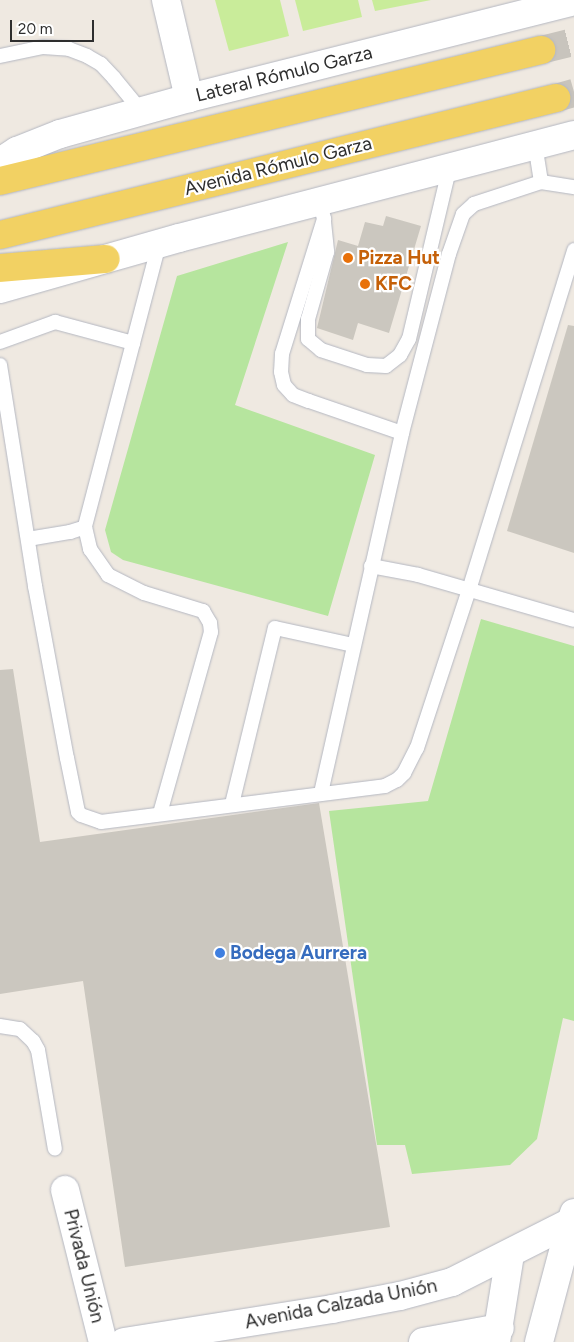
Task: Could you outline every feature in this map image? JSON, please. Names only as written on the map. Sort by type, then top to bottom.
[{"type":"main road","points":[[0,181],[541,50]]},
{"type":"main road","name":"Avenida Rómulo Garza","points":[[0,235],[556,98]]},
{"type":"main road","points":[[0,268],[106,259]]},
{"type":"street","points":[[166,0],[190,98]]},
{"type":"street","name":"Lateral Rómulo Garza","points":[[0,162],[17,151],[60,134],[190,98],[574,1]]},
{"type":"street","points":[[0,288],[159,244],[321,210],[450,166],[574,135]]},
{"type":"street","name":"Privada Unión","points":[[65,1190],[103,1342]]},
{"type":"street","points":[[538,1342],[573,1218]]},
{"type":"street","name":"Avenida Calzada Unión","points":[[124,1342],[400,1296],[452,1282],[510,1254],[573,1218]]},
{"type":"street","points":[[422,1342],[498,1335],[510,1254]]},
{"type":"lane","points":[[0,56],[43,47],[69,49],[87,56],[101,64],[142,112]]},
{"type":"lane","points":[[535,144],[541,182]]},
{"type":"lane","points":[[321,210],[327,252],[308,319],[308,339],[321,350],[367,365],[386,366],[400,356],[409,339],[450,166]]},
{"type":"lane","points":[[321,793],[402,433],[451,245],[463,214],[474,204],[541,182],[574,187]]},
{"type":"lane","points":[[321,210],[282,354],[281,372],[284,385],[293,395],[309,402],[402,433]]},
{"type":"lane","points":[[159,244],[85,527],[90,549],[108,575],[144,593],[204,611],[210,623],[211,632],[160,814]]},
{"type":"lane","points":[[0,364],[28,539],[78,812],[85,818],[101,822],[385,786],[397,780],[404,773],[417,748],[469,590],[574,250]]},
{"type":"lane","points":[[0,342],[55,322],[133,343]]},
{"type":"lane","points":[[28,539],[70,532],[85,527]]},
{"type":"lane","points":[[371,566],[418,575],[574,620]]},
{"type":"lane","points":[[232,804],[276,628],[354,645]]},
{"type":"lane","points":[[0,1026],[20,1029],[33,1041],[38,1050],[55,1149]]},
{"type":"green space","points":[[215,0],[280,0],[289,36],[229,51]]},
{"type":"green space","points":[[295,0],[358,0],[362,17],[303,31]]},
{"type":"green space","points":[[372,0],[431,0],[375,11]]},
{"type":"green space","points":[[288,242],[235,405],[375,455],[328,616],[123,560],[111,552],[105,530],[177,276]]},
{"type":"green space","points":[[481,619],[574,646],[574,1021],[563,1018],[537,1139],[510,1165],[412,1174],[405,1145],[377,1145],[329,811],[428,801]]},
{"type":"building","name":"KFC","points":[[386,216],[421,226],[389,333],[358,323],[353,340],[317,328],[338,240],[358,246],[365,222],[383,226]]},
{"type":"building","points":[[568,325],[574,326],[574,553],[507,531]]},
{"type":"building","points":[[13,669],[40,842],[319,803],[390,1227],[125,1267],[83,981],[0,994],[0,670]]},
{"type":"tunnel","points":[[541,50],[574,42]]},
{"type":"tunnel","points":[[556,98],[574,93]]},
{"type":"place","name":"Pizza Hut","points":[[348,258]]},
{"type":"place","name":"KFC","points":[[365,284]]},
{"type":"place","name":"Bodega Aurrera","points":[[220,953]]}]
